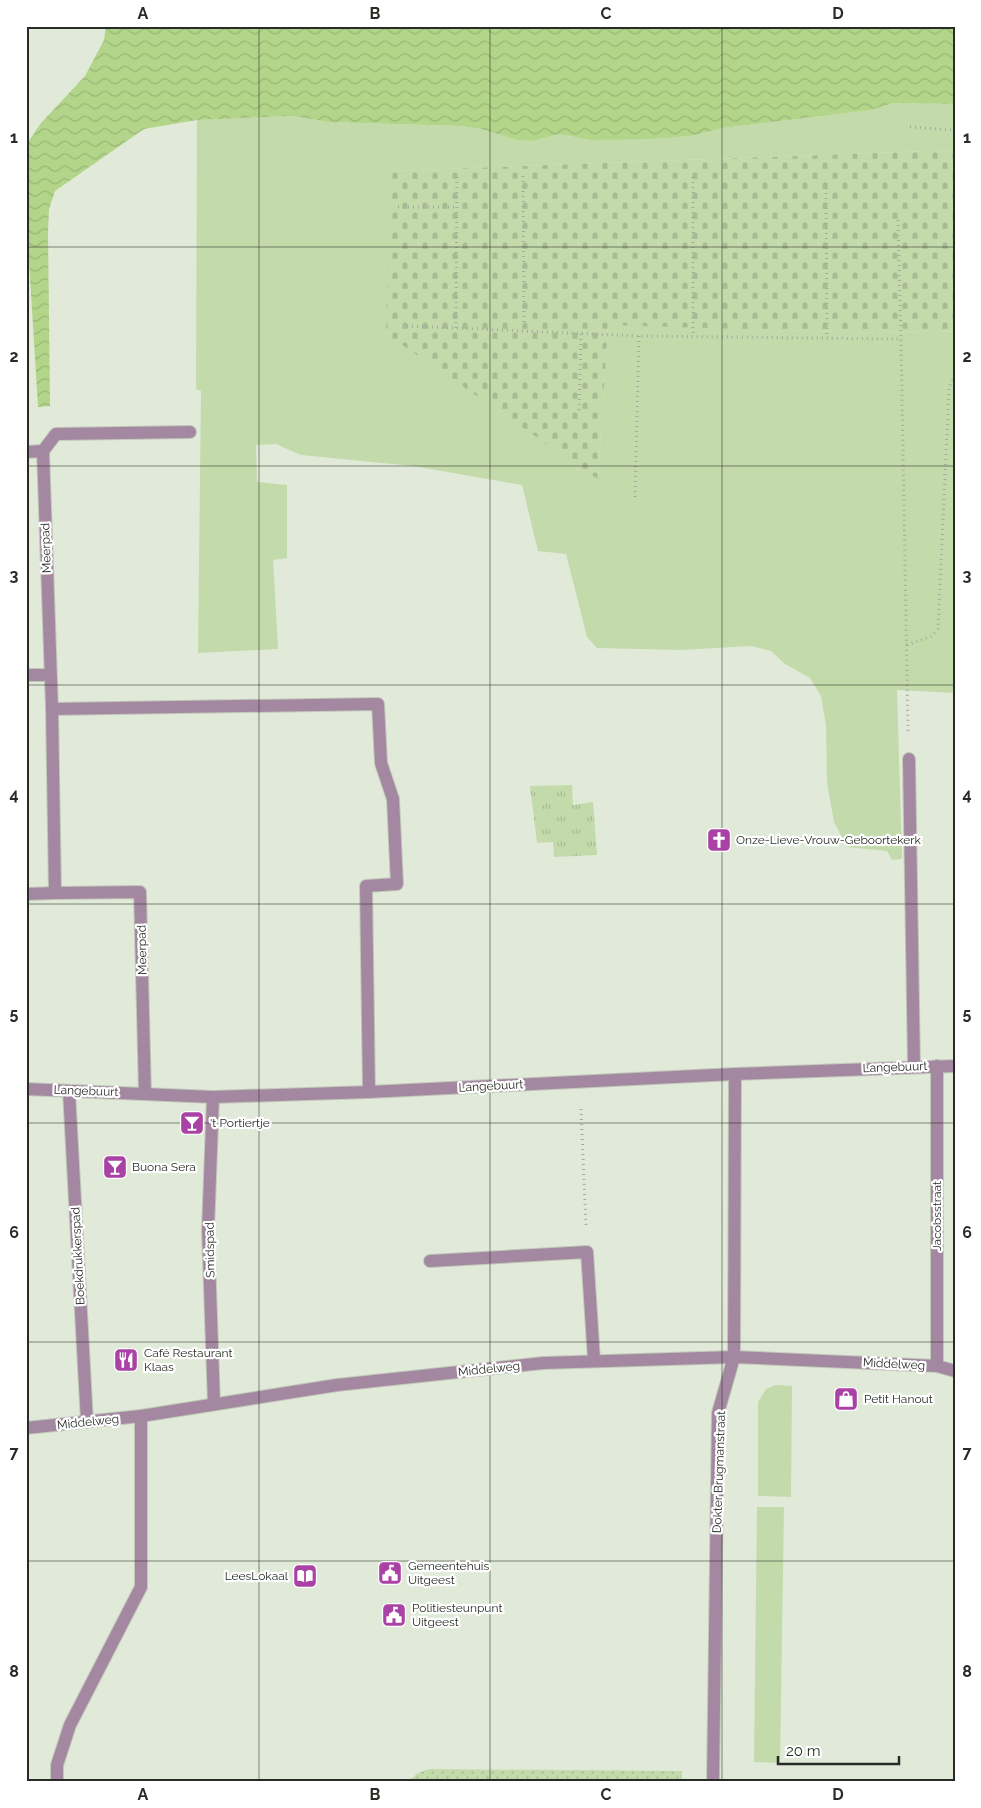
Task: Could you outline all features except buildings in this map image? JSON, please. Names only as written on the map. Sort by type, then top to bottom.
[{"type":"street","points":[[26,452],[43,451],[56,434],[190,432]]},
{"type":"street","name":"Meerpad","points":[[43,451],[52,709],[55,893]]},
{"type":"street","points":[[26,675],[50,675]]},
{"type":"street","points":[[52,709],[378,704],[381,764],[393,799],[397,884],[366,886],[369,1092]]},
{"type":"street","points":[[908,759],[914,1067]]},
{"type":"street","name":"Meerpad","points":[[26,894],[140,892],[145,1094]]},
{"type":"street","name":"Jacobsstraat","points":[[936,1066],[937,1366]]},
{"type":"street","name":"Langebuurt","points":[[26,1089],[213,1097],[369,1092],[735,1074],[955,1066]]},
{"type":"street","name":"Dokter Brugmanstraat","points":[[713,1782],[718,1413],[734,1356],[735,1074]]},
{"type":"street","name":"Boekdrukkerspad","points":[[68,1091],[87,1422]]},
{"type":"street","name":"Smidspad","points":[[213,1097],[208,1230],[214,1404]]},
{"type":"street","points":[[430,1261],[586,1252],[594,1360]]},
{"type":"street","name":"Middelweg","points":[[26,1428],[141,1416],[337,1385],[594,1360],[734,1356],[937,1366],[955,1371]]},
{"type":"street","points":[[57,1782],[57,1765],[70,1725],[140,1587],[141,1416]]},
{"type":"path","points":[[910,127],[955,130]]},
{"type":"path","points":[[456,328],[457,174]]},
{"type":"path","points":[[523,176],[524,331]]},
{"type":"path","points":[[693,177],[693,336]]},
{"type":"path","points":[[826,183],[827,338]]},
{"type":"path","points":[[398,207],[457,207]]},
{"type":"path","points":[[898,220],[908,759]]},
{"type":"path","points":[[407,326],[639,336],[901,339]]},
{"type":"path","points":[[579,410],[581,333]]},
{"type":"path","points":[[635,496],[639,336]]},
{"type":"path","points":[[906,645],[932,636],[938,629],[950,388],[955,374]]},
{"type":"path","points":[[580,1081],[586,1252]]},
{"type":"green space","points":[[893,103],[955,104],[955,150],[390,171],[598,478],[608,324],[876,333],[955,331],[955,693],[897,690],[902,859],[892,860],[887,851],[847,847],[834,822],[827,783],[826,725],[821,696],[810,678],[785,664],[771,651],[751,646],[681,650],[597,648],[587,637],[566,554],[538,551],[522,485],[413,466],[301,455],[276,444],[256,445],[257,482],[287,485],[287,558],[273,560],[278,649],[198,653],[201,391],[196,389],[197,120],[292,116],[329,122],[461,126],[481,129],[517,140],[533,141],[559,134],[591,140],[691,136],[723,128],[871,110]]},
{"type":"green space","points":[[955,150],[955,331],[876,333],[608,325],[598,479],[386,334],[390,171]]},
{"type":"green space","points":[[572,785],[573,805],[593,802],[597,855],[554,857],[553,842],[537,843],[530,786]]},
{"type":"green space","points":[[776,1385],[792,1386],[791,1497],[758,1496],[758,1402],[766,1389]]},
{"type":"green space","points":[[757,1507],[784,1507],[780,1763],[754,1762]]},
{"type":"green space","points":[[429,1769],[682,1771],[682,1782],[407,1782],[418,1773]]},
{"type":"water","points":[[106,26],[955,26],[955,104],[893,103],[871,110],[723,128],[691,136],[645,139],[591,140],[559,134],[533,141],[517,140],[481,129],[461,126],[329,122],[292,116],[197,120],[144,129],[55,191],[49,209],[48,232],[50,406],[38,407],[28,245],[26,245],[26,145],[41,123],[85,76],[104,40]]},
{"type":"place","name":"Onze-Lieve-Vrouw-Geboortekerk","points":[[719,840]]},
{"type":"place","name":"'t Portiertje","points":[[192,1123]]},
{"type":"place","name":"Buona Sera","points":[[115,1167]]},
{"type":"place","name":"Café Restaurant Klaas","points":[[126,1360]]},
{"type":"place","name":"Petit Hanout","points":[[846,1399]]},
{"type":"place","name":"Gemeentehuis Uitgeest","points":[[390,1573]]},
{"type":"place","name":"LeesLokaal","points":[[305,1576]]},
{"type":"place","name":"Politiesteunpunt Uitgeest","points":[[394,1615]]}]
